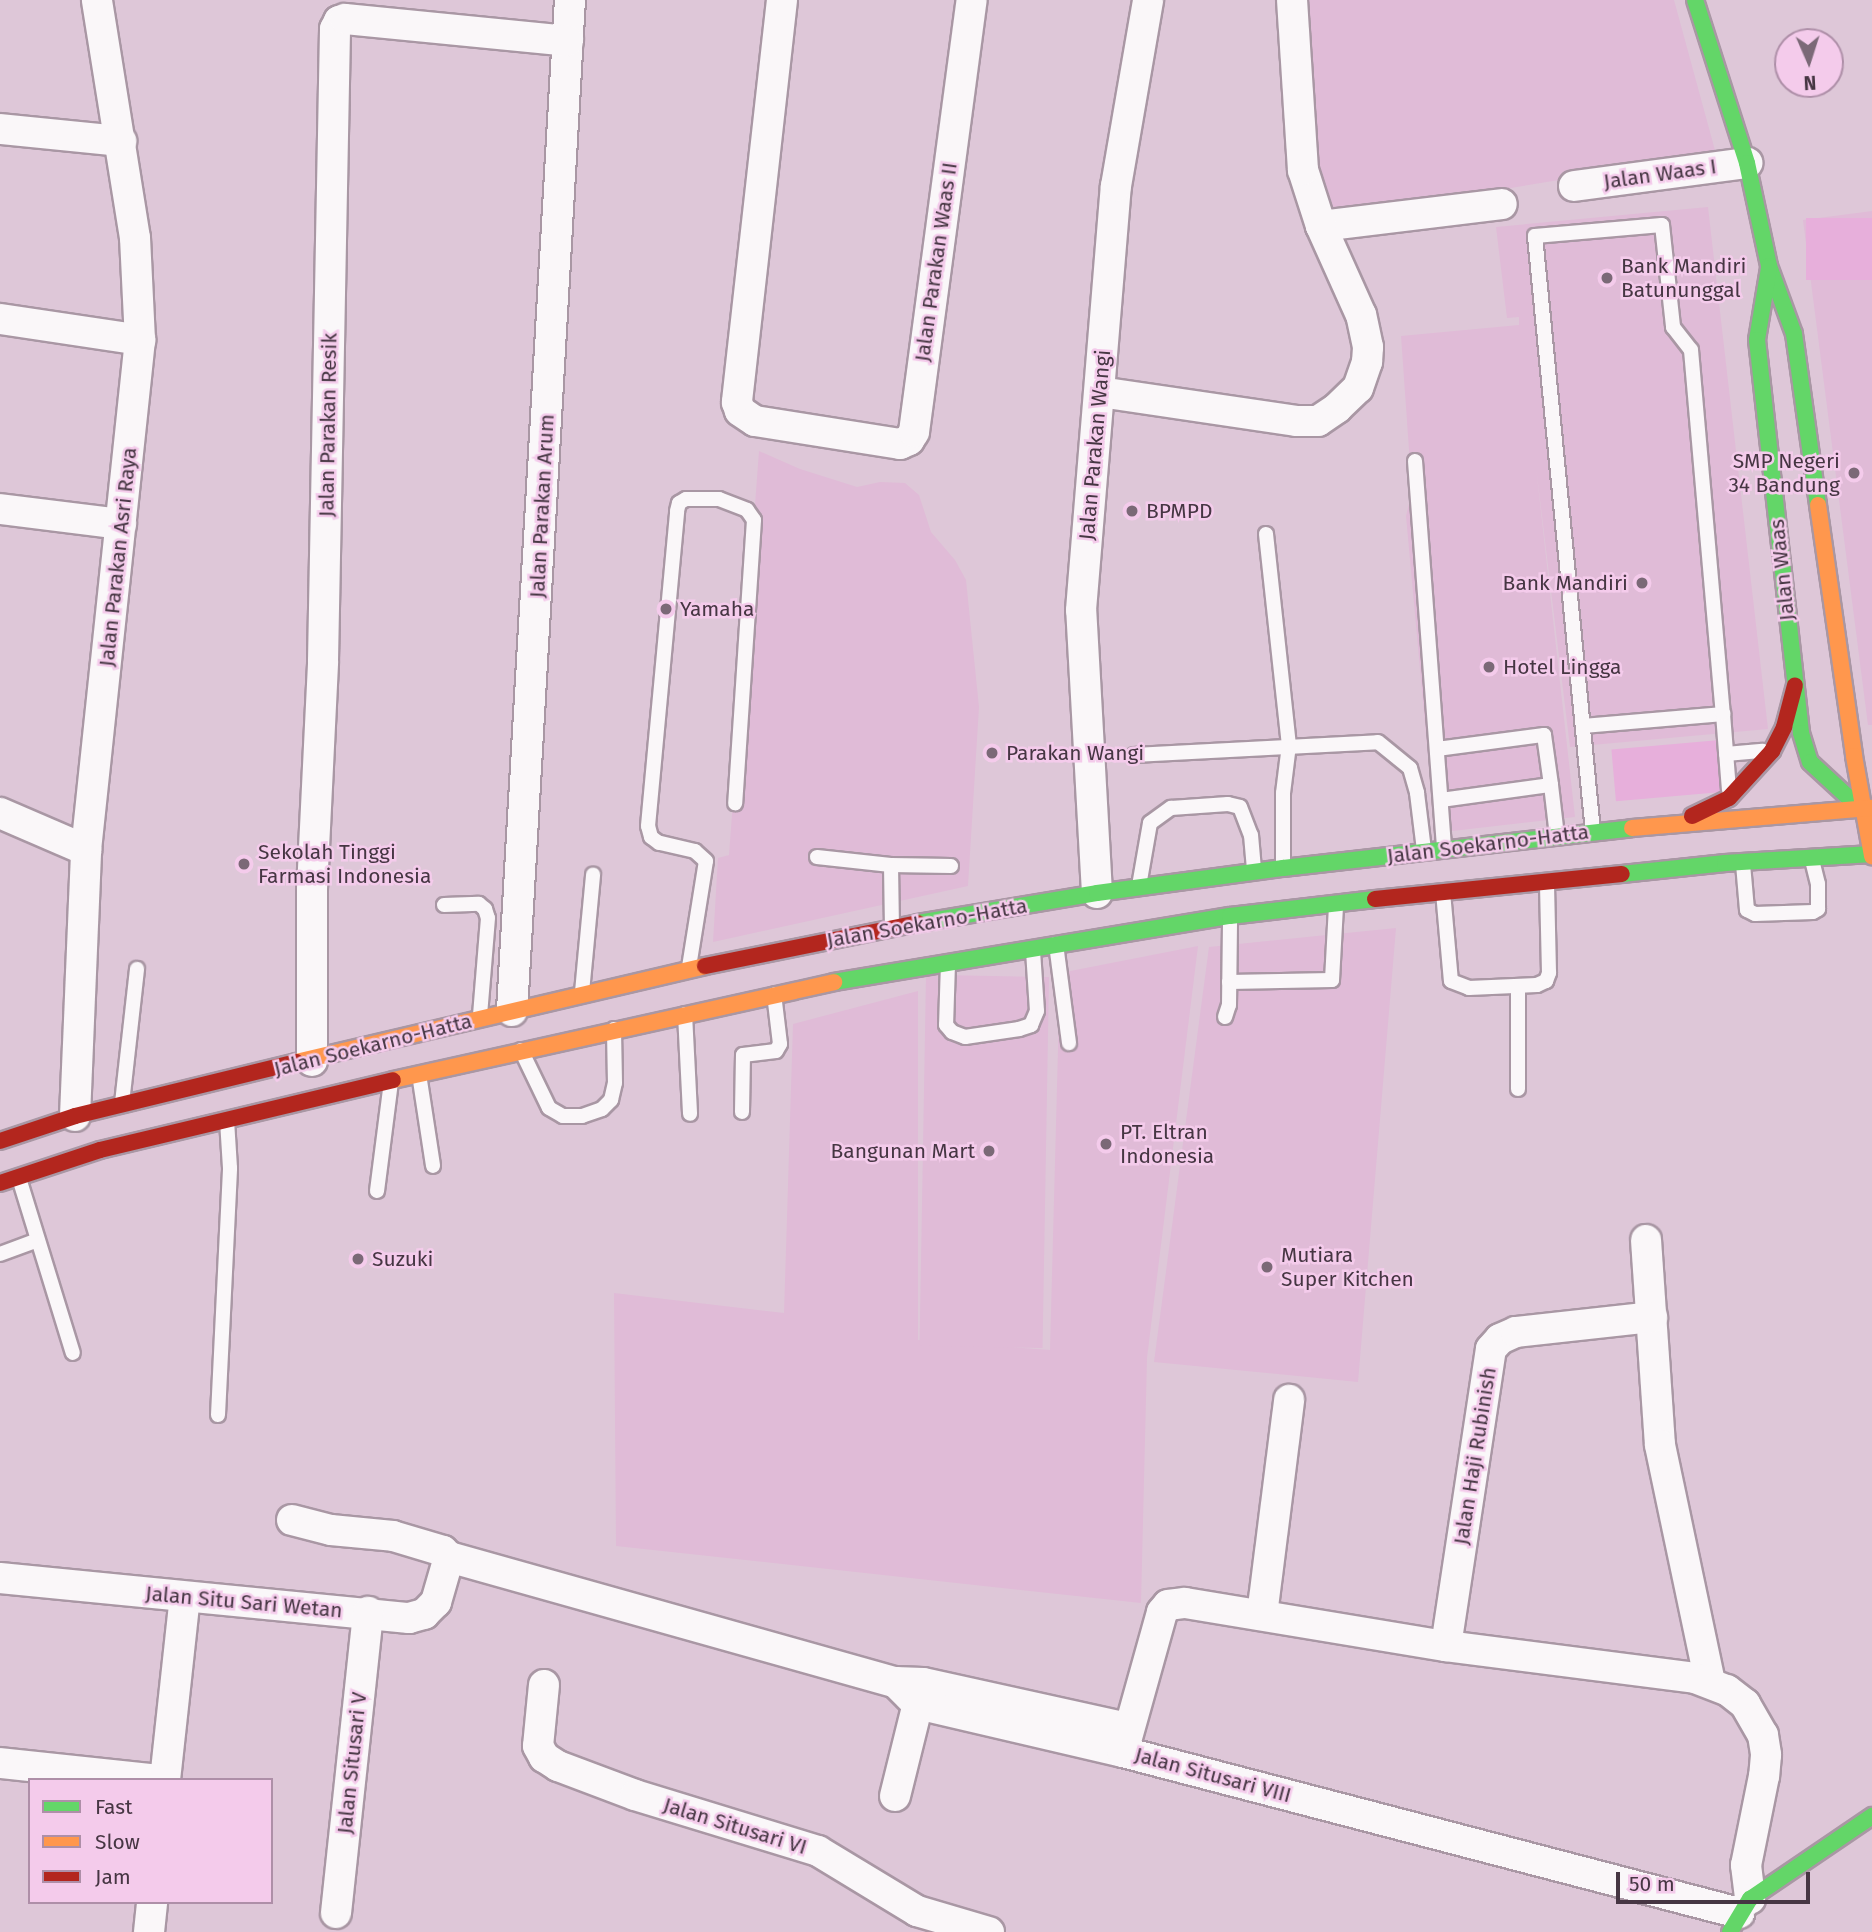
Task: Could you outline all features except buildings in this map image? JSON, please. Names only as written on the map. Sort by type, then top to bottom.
[{"type":"main road","name":"Jalan Waas","points":[[1695,0],[1747,163],[1769,266],[1794,334],[1872,855]]},
{"type":"main road","name":"Jalan Waas","points":[[1769,266],[1757,340],[1801,733],[1810,762],[1867,808]]},
{"type":"main road","points":[[1674,823],[1729,798],[1772,751],[1784,727],[1795,685]]},
{"type":"main road","name":"Jalan Soekarno-Hatta","points":[[0,1141],[75,1116],[312,1061],[582,993],[892,929],[1097,892],[1674,823],[1867,808]]},
{"type":"main road","name":"Jalan Soekarno-Hatta","points":[[0,1183],[100,1150],[521,1049],[774,993],[1032,947],[1230,916],[1443,891],[1811,856],[1872,855]]},
{"type":"main road","points":[[1740,1914],[1866,1820]]},
{"type":"street","name":"Jalan Parakan Asri Raya","points":[[75,1116],[86,850],[140,340],[135,238],[97,0]]},
{"type":"street","name":"Jalan Parakan Arum","points":[[512,1011],[570,0]]},
{"type":"street","name":"Jalan Parakan Waas II","points":[[782,0],[737,402],[740,411],[755,421],[900,444],[909,440],[914,432],[972,0]]},
{"type":"street","name":"Jalan Parakan Wangi","points":[[1097,892],[1081,610],[1116,186],[1148,0]]},
{"type":"street","points":[[1100,392],[1296,421],[1318,421],[1338,408],[1358,388],[1367,362],[1368,347],[1361,314],[1321,226],[1303,170],[1292,0]]},
{"type":"street","name":"Jalan Parakan Resik","points":[[312,1061],[312,889],[323,661],[335,29],[339,21],[345,19],[568,41]]},
{"type":"street","points":[[0,129],[121,141]]},
{"type":"street","name":"Jalan Waas I","points":[[1574,186],[1747,163]]},
{"type":"street","points":[[1321,226],[1502,204]]},
{"type":"street","points":[[0,319],[140,340]]},
{"type":"street","points":[[0,509],[121,524]]},
{"type":"street","points":[[0,813],[86,850]]},
{"type":"street","points":[[1646,1240],[1660,1445],[1710,1682],[1745,1704],[1763,1735],[1766,1755],[1740,1914]]},
{"type":"street","name":"Jalan Haji Rubinish","points":[[1446,1646],[1491,1349],[1500,1339],[1516,1332],[1652,1317]]},
{"type":"street","points":[[1262,1615],[1289,1400]]},
{"type":"street","points":[[292,1520],[331,1530],[393,1536],[443,1551],[449,1557],[912,1690],[1125,1740]]},
{"type":"street","name":"Jalan Situ Sari Wetan","points":[[0,1578],[409,1618],[424,1614],[436,1602],[449,1557]]},
{"type":"street","points":[[165,1778],[185,1597]]},
{"type":"street","name":"Jalan Situsari VIII","points":[[1710,1682],[1446,1646],[1185,1602],[1168,1605],[1160,1620],[1125,1740],[1740,1914]]},
{"type":"street","name":"Jalan Situsari V","points":[[336,1913],[368,1612]]},
{"type":"street","name":"Jalan Situsari VI","points":[[544,1685],[538,1746],[544,1757],[558,1766],[635,1795],[818,1851],[917,1911],[989,1932]]},
{"type":"street","points":[[895,1796],[912,1690]]},
{"type":"street","points":[[0,1763],[139,1778]]},
{"type":"street","points":[[149,1932],[152,1904]]},
{"type":"lane","points":[[1593,832],[1535,236],[1662,225],[1673,327],[1691,350],[1729,798]]},
{"type":"lane","points":[[1415,461],[1444,849]]},
{"type":"lane","points":[[689,969],[706,861],[695,851],[659,843],[648,826],[677,511],[679,503],[686,499],[719,499],[747,510],[754,520],[735,803]]},
{"type":"lane","points":[[1266,534],[1289,745],[1283,793],[1283,868]]},
{"type":"lane","points":[[1583,726],[1723,714]]},
{"type":"lane","points":[[1437,749],[1545,735],[1557,836]]},
{"type":"lane","points":[[1134,755],[1378,742],[1410,768],[1417,793],[1424,851]]},
{"type":"lane","points":[[1726,754],[1772,751]]},
{"type":"lane","points":[[1441,800],[1551,785]]},
{"type":"lane","points":[[1139,887],[1150,823],[1171,808],[1228,804],[1240,807],[1251,835],[1255,872]]},
{"type":"lane","points":[[1742,862],[1747,910],[1755,914],[1814,912],[1818,909],[1818,884],[1811,856]]},
{"type":"lane","points":[[817,857],[951,866]]},
{"type":"lane","points":[[891,864],[892,929]]},
{"type":"lane","points":[[582,993],[593,874]]},
{"type":"lane","points":[[1443,891],[1451,981],[1469,988],[1537,985],[1546,981],[1549,973],[1547,881]]},
{"type":"lane","points":[[1229,982],[1332,980],[1336,903]]},
{"type":"lane","points":[[444,905],[479,904],[485,909],[488,918],[480,1019]]},
{"type":"lane","points":[[1225,1017],[1229,1005],[1230,916]]},
{"type":"lane","points":[[1056,943],[1069,1043]]},
{"type":"lane","points":[[948,962],[946,1025],[952,1032],[965,1037],[1018,1029],[1031,1025],[1037,1011],[1032,947]]},
{"type":"lane","points":[[122,1105],[137,969]]},
{"type":"lane","points":[[1518,986],[1518,1089]]},
{"type":"lane","points":[[742,1112],[743,1055],[779,1048],[774,993]]},
{"type":"lane","points":[[685,1013],[690,1114]]},
{"type":"lane","points":[[521,1049],[549,1108],[563,1116],[582,1116],[601,1109],[611,1100],[615,1083],[614,1029]]},
{"type":"lane","points":[[419,1073],[433,1166]]},
{"type":"lane","points":[[377,1191],[391,1080]]},
{"type":"lane","points":[[218,1415],[230,1168],[227,1120]]},
{"type":"lane","points":[[19,1176],[73,1353]]},
{"type":"lane","points":[[0,1254],[38,1240]]},
{"type":"shaded area","points":[[1294,0],[1674,0],[1716,154],[1323,219]]},
{"type":"shaded area","points":[[1708,207],[1768,729],[1570,747],[1536,467],[1575,817],[1435,833],[1406,516],[1412,492],[1401,336],[1519,325],[1519,317],[1507,318],[1496,227]]},
{"type":"shaded area","name":"SMP Negeri 34 Bandung","points":[[1872,211],[1872,725],[1868,725],[1803,220]]},
{"type":"shaded area","points":[[1806,218],[1872,218],[1872,280],[1806,280]]},
{"type":"shaded area","points":[[759,451],[800,469],[857,487],[880,482],[905,483],[919,495],[931,532],[955,560],[966,580],[979,707],[968,886],[713,942],[718,858],[729,855]]},
{"type":"shaded area","points":[[1720,740],[1725,792],[1616,801],[1611,749]]},
{"type":"shaded area","name":"Mutiara Super Kitchen","points":[[1396,928],[1358,1382],[1154,1362],[1209,947]]},
{"type":"shaded area","points":[[1198,946],[1147,1358],[1141,1603],[616,1546],[614,1293],[784,1313],[793,1024],[918,991],[918,1340],[1050,1350],[1060,973]]},
{"type":"shaded area","name":"Bangunan Mart","points":[[926,975],[1049,977],[1043,1348],[920,1346]]},
{"type":"traffic: fast","points":[[1695,0],[1747,163],[1769,266],[1794,334],[1818,505]]},
{"type":"traffic: fast","points":[[1769,268],[1757,340],[1801,733],[1810,762],[1861,809]]},
{"type":"traffic: fast","points":[[918,923],[1097,893],[1283,868],[1632,828]]},
{"type":"traffic: fast","points":[[1622,874],[1725,863],[1872,854]]},
{"type":"traffic: fast","points":[[834,982],[1230,916],[1375,899]]},
{"type":"traffic: fast","points":[[1730,1932],[1750,1899],[1872,1816]]},
{"type":"traffic: slow","points":[[1818,505],[1854,756],[1872,856]]},
{"type":"traffic: slow","points":[[1632,828],[1872,808]]},
{"type":"traffic: slow","points":[[296,1062],[705,966]]},
{"type":"traffic: slow","points":[[393,1080],[834,982]]},
{"type":"traffic: jam","points":[[1692,816],[1729,798],[1772,751],[1784,727],[1795,685]]},
{"type":"traffic: jam","points":[[1375,899],[1622,874]]},
{"type":"traffic: jam","points":[[705,966],[918,923]]},
{"type":"traffic: jam","points":[[0,1141],[75,1116],[296,1062]]},
{"type":"traffic: jam","points":[[0,1183],[100,1150],[393,1080]]},
{"type":"place","name":"Bank Mandiri Batununggal","points":[[1607,278]]},
{"type":"place","name":"SMP Negeri 34 Bandung","points":[[1854,473]]},
{"type":"place","name":"BPMPD","points":[[1132,511]]},
{"type":"place","name":"Bank Mandiri","points":[[1642,583]]},
{"type":"place","name":"Yamaha","points":[[666,609]]},
{"type":"place","name":"Hotel Lingga","points":[[1489,667]]},
{"type":"place","name":"Parakan Wangi","points":[[992,753]]},
{"type":"place","name":"Sekolah Tinggi Farmasi Indonesia","points":[[244,864]]},
{"type":"place","name":"PT. Eltran Indonesia","points":[[1106,1144]]},
{"type":"place","name":"Bangunan Mart","points":[[989,1151]]},
{"type":"place","name":"Suzuki","points":[[358,1259]]},
{"type":"place","name":"Mutiara Super Kitchen","points":[[1267,1267]]}]
